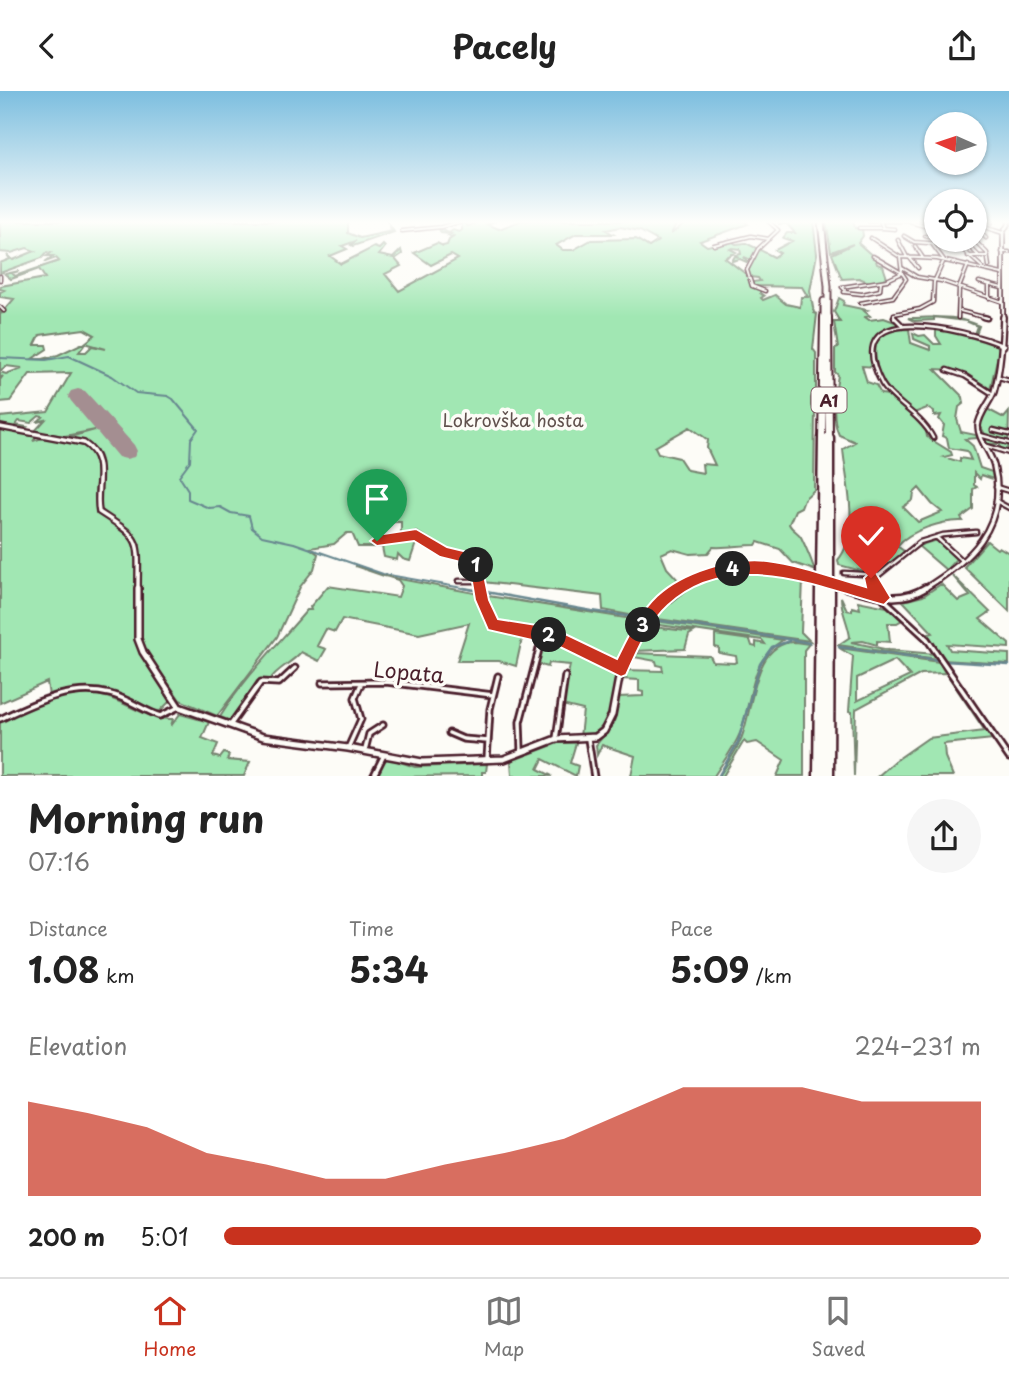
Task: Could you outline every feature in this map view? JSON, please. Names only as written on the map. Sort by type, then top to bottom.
[{"type":"highway","name":"A1","points":[[819,776],[825,582],[828,286],[824,253]]},
{"type":"highway","name":"A1","points":[[825,582],[828,776]]},
{"type":"street","points":[[756,253],[747,270],[752,286],[765,291]]},
{"type":"street","points":[[894,253],[900,257],[944,260],[988,268]]},
{"type":"street","points":[[906,253],[918,268]]},
{"type":"street","points":[[920,253],[923,258]]},
{"type":"street","points":[[939,253],[944,260]]},
{"type":"street","points":[[965,253],[1003,274]]},
{"type":"street","points":[[985,253],[988,257],[988,268]]},
{"type":"street","points":[[0,427],[84,443],[95,451],[101,475],[96,497],[99,512],[132,533],[138,547],[138,639],[143,652],[179,707],[263,737],[348,748],[422,762],[487,760],[521,754],[556,739],[588,739],[602,733],[612,719],[621,669],[638,632],[662,600],[696,579],[748,567],[775,569],[884,598],[914,595],[933,584],[961,561],[984,538],[994,519],[994,465],[980,435],[978,423],[993,394],[998,377],[1002,345],[1002,253]]},
{"type":"street","points":[[860,303],[879,302],[896,296],[906,279],[902,273],[873,256]]},
{"type":"street","points":[[968,256],[988,257]]},
{"type":"street","points":[[900,257],[902,273]]},
{"type":"street","points":[[906,326],[894,319],[894,314],[929,306],[935,297],[935,280],[944,260]]},
{"type":"street","points":[[958,318],[959,288],[968,265]]},
{"type":"street","points":[[902,268],[917,277],[935,280],[989,298],[1009,309]]},
{"type":"street","points":[[881,281],[880,290],[864,295],[844,291],[842,287],[851,283],[873,284],[902,273]]},
{"type":"street","points":[[979,282],[1002,288]]},
{"type":"street","points":[[989,285],[989,298]]},
{"type":"street","points":[[0,307],[4,311]]},
{"type":"street","points":[[958,311],[987,319]]},
{"type":"street","points":[[933,438],[925,423],[885,389],[873,359],[872,348],[876,339],[888,328],[942,326],[976,334],[1002,345]]},
{"type":"street","points":[[947,370],[957,372],[982,390],[993,394]]},
{"type":"street","points":[[998,377],[1009,380]]},
{"type":"street","points":[[1000,440],[995,431],[1009,434]]},
{"type":"street","points":[[980,435],[1009,443]]},
{"type":"street","points":[[984,445],[1009,453]]},
{"type":"street","points":[[996,487],[1009,491]]},
{"type":"street","points":[[996,501],[1009,508]]},
{"type":"street","points":[[844,573],[871,578],[885,574],[912,547],[946,534],[976,532]]},
{"type":"street","points":[[377,541],[416,535],[444,552],[475,559],[488,618],[494,625],[543,633],[581,648],[621,669]]},
{"type":"street","points":[[936,537],[961,561]]},
{"type":"street","points":[[871,578],[874,587],[884,598],[927,639],[1009,758]]},
{"type":"street","points":[[459,581],[478,580]]},
{"type":"street","points":[[521,754],[520,722],[543,633]]},
{"type":"street","points":[[232,725],[261,682],[279,683],[291,669],[295,669]]},
{"type":"street","points":[[487,760],[493,695],[498,676]]},
{"type":"street","points":[[556,739],[565,676]]},
{"type":"street","name":"Lopata","points":[[322,683],[421,686],[493,695]]},
{"type":"street","points":[[348,748],[361,719],[354,704],[355,695],[362,683]]},
{"type":"street","points":[[0,719],[50,697],[87,691],[109,694],[160,716],[179,707]]},
{"type":"street","points":[[365,751],[365,740],[373,728],[383,725]]},
{"type":"street","points":[[449,733],[463,739],[488,741]]},
{"type":"street","points":[[588,739],[594,776]]},
{"type":"street","points":[[373,776],[384,755]]},
{"type":"green space","points":[[30,253],[46,253],[42,258],[0,273],[0,263],[10,259],[7,255],[13,260]]},
{"type":"green space","name":"Lokrovška hosta","points":[[51,253],[337,253],[330,256],[341,264],[362,253],[381,253],[379,255],[393,258],[402,253],[395,259],[401,266],[385,274],[399,291],[458,259],[451,255],[431,265],[414,253],[734,253],[725,258],[747,275],[752,286],[761,290],[763,300],[775,295],[786,304],[800,307],[801,297],[808,297],[802,287],[754,286],[752,282],[760,281],[750,277],[748,271],[754,255],[751,260],[744,257],[749,263],[740,259],[732,261],[741,253],[766,253],[774,257],[780,253],[817,253],[810,291],[814,313],[817,314],[813,349],[816,353],[816,389],[811,398],[811,406],[815,411],[814,490],[804,499],[801,507],[795,510],[789,524],[801,537],[814,570],[793,563],[780,549],[758,542],[756,545],[713,547],[708,553],[690,554],[672,549],[661,554],[667,568],[681,583],[657,601],[645,618],[603,610],[602,596],[483,582],[478,571],[487,574],[487,564],[477,565],[476,558],[446,550],[419,535],[401,536],[401,522],[392,522],[378,535],[376,542],[418,537],[410,561],[398,554],[397,560],[384,557],[382,547],[358,547],[352,533],[347,533],[334,544],[310,548],[318,554],[314,569],[300,587],[277,637],[217,716],[180,700],[146,651],[141,638],[140,544],[131,530],[109,517],[99,507],[102,471],[99,454],[82,442],[66,438],[95,430],[65,436],[26,431],[35,431],[45,420],[37,422],[43,417],[39,416],[31,423],[19,421],[16,425],[27,427],[23,430],[0,426],[0,417],[48,412],[71,373],[30,374],[10,401],[0,402],[0,380],[3,376],[0,378],[0,372],[6,374],[22,368],[6,366],[0,371],[0,308],[2,313],[14,299],[0,297],[0,292],[4,290],[0,289],[1,286],[45,278],[39,269],[11,279],[5,274],[19,271],[12,273],[15,276],[59,261],[56,258],[45,262],[53,256],[47,256]],"holes":[[[84,329],[95,335],[85,343],[106,349],[92,346],[86,352],[79,352],[85,344],[81,344],[43,359],[32,359],[47,349],[46,345],[35,345],[40,335]],[[690,427],[708,440],[707,448],[715,465],[702,464],[703,473],[687,470],[679,458],[658,453],[655,447]]]},
{"type":"green space","points":[[869,253],[877,264],[883,266],[887,278],[871,283],[859,278],[842,279],[832,254]]},
{"type":"green space","points":[[839,298],[844,301],[843,305],[867,310],[864,311],[870,316],[865,317],[869,320],[884,318],[903,325],[887,330],[877,339],[890,330],[909,329],[911,343],[930,350],[930,346],[914,339],[913,333],[925,335],[934,344],[941,344],[936,336],[936,326],[974,334],[977,326],[966,321],[979,326],[976,334],[1000,346],[990,390],[983,390],[956,370],[935,369],[963,397],[964,403],[959,407],[957,419],[961,432],[976,435],[977,438],[965,439],[973,446],[980,468],[992,472],[993,479],[981,475],[980,479],[974,473],[974,485],[977,487],[973,489],[973,509],[961,518],[963,521],[937,524],[910,535],[897,546],[904,551],[896,561],[880,573],[874,574],[850,574],[858,570],[839,565],[838,560],[845,549],[850,522],[843,449],[855,442],[839,435],[834,414],[838,375],[835,372],[835,349],[838,348],[834,322],[840,322],[834,312]],"holes":[[[877,339],[878,368],[890,395],[881,394],[876,385],[867,382],[862,366],[875,367],[873,351]],[[927,408],[934,412],[934,416],[941,415],[939,419],[944,425],[942,436],[947,438],[949,448],[967,451],[971,460],[960,458],[960,462],[944,457],[952,455],[951,452],[927,437],[925,425],[914,413]],[[919,488],[942,512],[918,522],[903,507],[913,500],[914,493]]]},
{"type":"green space","points":[[934,317],[934,320],[914,321],[908,318],[918,318]]},
{"type":"green space","points":[[987,409],[1004,418],[1009,412],[1008,451],[1000,449],[1000,444],[986,444],[985,434],[979,424]]},
{"type":"green space","points":[[0,429],[37,436],[33,441],[49,438],[82,446],[92,452],[97,460],[95,502],[98,514],[126,532],[135,546],[136,644],[170,701],[160,711],[146,708],[116,694],[97,690],[68,691],[49,696],[47,682],[0,703]]},
{"type":"green space","points":[[937,541],[956,559],[946,570],[918,546]]},
{"type":"green space","points":[[987,541],[997,549],[999,547],[1009,553],[1009,611],[964,567]]},
{"type":"green space","points":[[740,570],[761,570],[803,579],[801,632],[810,641],[651,618],[691,587]]},
{"type":"green space","points":[[952,575],[990,612],[980,619],[1009,644],[1009,648],[947,644],[950,650],[1009,654],[1009,664],[942,660],[933,646],[895,608],[925,635],[933,633],[903,601],[923,596],[941,584],[958,601],[970,596]]},
{"type":"green space","points":[[388,577],[480,594],[486,616],[492,626],[540,638],[523,634],[516,666],[499,661],[457,661],[469,623],[419,634],[342,619],[335,632],[326,629],[317,646],[326,649],[319,661],[301,652],[270,680],[257,681],[231,721],[220,717],[251,675],[307,610],[311,610],[310,607],[328,586],[398,597],[402,586],[398,580]]},
{"type":"green space","points":[[482,595],[642,622],[619,664],[616,664],[561,638],[529,629],[495,624],[489,618]]},
{"type":"green space","points":[[841,597],[847,610],[852,611],[852,607],[860,609],[858,601],[887,607],[902,620],[888,623],[890,642],[877,641],[877,645],[863,641],[851,642],[889,650],[935,654],[938,659],[838,645],[850,637]]},
{"type":"green space","points":[[649,620],[783,640],[772,648],[758,669],[740,733],[714,776],[631,776],[635,756],[602,745],[597,755],[596,745],[614,723],[618,697],[643,696],[643,692],[639,691],[639,680],[621,679],[623,670],[663,671],[656,661],[634,657],[634,653],[710,656],[713,662],[734,663],[737,662],[736,656],[719,653],[719,648],[715,647],[715,635],[750,640],[752,646],[756,647],[756,642],[765,644],[762,640],[646,623]]},
{"type":"green space","points":[[645,626],[694,632],[689,635],[685,649],[633,651],[631,648]]},
{"type":"green space","points":[[543,637],[560,641],[617,669],[610,712],[600,729],[591,734],[580,737],[583,710],[562,705],[570,665],[549,663],[548,667],[537,664]]},
{"type":"green space","points":[[795,642],[809,644],[804,650],[804,776],[777,776],[784,760],[757,742],[747,744],[744,741],[723,776],[719,776],[741,739],[762,665],[770,653],[781,645]]},
{"type":"green space","points":[[839,648],[939,662],[945,673],[921,674],[856,709],[854,776],[852,712],[849,711],[853,656]],"holes":[[[895,660],[910,676],[857,701],[857,678]]]},
{"type":"green space","points":[[946,673],[994,739],[944,744],[945,757],[953,776],[878,776],[928,738],[985,731]]},
{"type":"green space","points":[[79,694],[106,697],[150,716],[173,719],[171,726],[180,714],[209,722],[202,738],[218,744],[213,756],[220,758],[224,753],[229,755],[227,760],[250,762],[244,776],[0,776],[0,721],[42,701]]},
{"type":"green space","points":[[558,743],[576,743],[570,763],[578,766],[576,776],[543,759],[538,769],[552,776],[512,776],[511,761]]},
{"type":"green space","points":[[388,758],[415,767],[487,764],[486,772],[482,772],[482,776],[376,776]]},
{"type":"waterway","points":[[0,358],[46,360],[69,356],[112,376],[136,393],[168,396],[173,399],[198,429],[191,439],[190,461],[179,476],[188,490],[188,499],[209,508],[220,507],[231,513],[249,516],[252,528],[262,536],[294,543],[383,574],[474,590]]},
{"type":"waterway","points":[[464,588],[592,611],[809,643]]},
{"type":"waterway","points":[[719,776],[738,742],[760,664],[772,647],[789,641]]},
{"type":"waterway","points":[[839,647],[939,660]]},
{"type":"waterway","points":[[944,661],[1009,665]]},
{"type":"runway","points":[[78,396],[126,451]]},
{"type":"route","points":[[377,541],[416,535],[444,552],[475,559],[482,600],[491,623],[543,633],[581,648],[621,669],[638,632],[662,600],[696,579],[740,568],[768,568],[884,598],[874,587],[871,578]]}]
